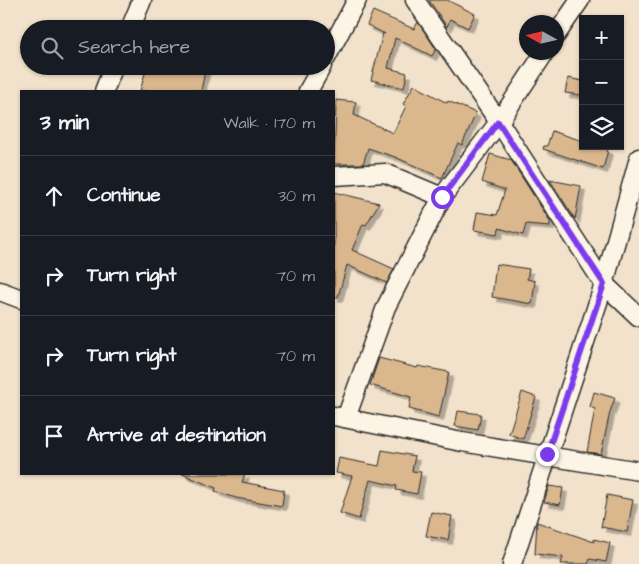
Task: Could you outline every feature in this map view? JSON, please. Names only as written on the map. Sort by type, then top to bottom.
[{"type":"street","points":[[134,20],[142,0]]},
{"type":"street","points":[[335,42],[358,0]]},
{"type":"street","points":[[415,0],[498,122],[604,284],[639,317]]},
{"type":"street","points":[[564,23],[580,0]]},
{"type":"street","points":[[540,60],[498,122],[442,197],[386,307],[340,417],[462,442],[547,454],[639,471]]},
{"type":"street","points":[[104,90],[110,75]]},
{"type":"street","points":[[309,90],[317,75]]},
{"type":"street","points":[[512,564],[604,284],[639,158]]},
{"type":"street","points":[[335,176],[367,172],[385,173],[442,197]]},
{"type":"street","points":[[0,291],[20,295]]},
{"type":"building","points":[[429,0],[447,0],[475,14],[468,28],[450,19],[447,27]]},
{"type":"building","points":[[373,11],[414,29],[418,22],[436,49],[432,56],[395,38],[388,68],[407,73],[404,88],[371,80],[383,33],[367,25]]},
{"type":"building","points":[[144,75],[204,75],[201,90],[140,90]]},
{"type":"building","points":[[568,78],[579,80],[579,95],[565,93]]},
{"type":"building","points":[[414,85],[447,103],[448,101],[476,113],[462,145],[458,143],[442,178],[395,157],[368,148],[363,164],[335,164],[336,100],[356,102],[354,115],[393,133],[406,106],[403,104]]},
{"type":"building","points":[[552,131],[579,140],[579,150],[608,150],[603,169],[543,149],[544,146],[547,146]]},
{"type":"building","points":[[490,154],[511,160],[550,221],[550,226],[526,224],[523,235],[499,228],[498,234],[474,230],[477,212],[497,215],[505,190],[482,182]]},
{"type":"building","points":[[550,180],[581,186],[575,219]]},
{"type":"building","points":[[335,192],[379,203],[366,225],[363,224],[352,250],[394,269],[387,283],[347,265],[338,297],[335,297]]},
{"type":"building","points":[[496,264],[529,269],[527,279],[535,281],[532,304],[492,297]]},
{"type":"building","points":[[379,358],[417,368],[418,366],[449,372],[439,417],[409,409],[411,397],[370,385]]},
{"type":"building","points":[[522,392],[536,397],[523,439],[509,434]]},
{"type":"building","points":[[594,392],[615,398],[601,454],[587,452],[595,409],[590,407]]},
{"type":"building","points":[[458,411],[481,414],[478,430],[455,426]]},
{"type":"building","points":[[382,450],[415,456],[412,471],[421,472],[417,494],[396,490],[397,486],[370,480],[359,519],[340,513],[352,476],[336,473],[339,458],[379,466]]},
{"type":"building","points":[[184,475],[245,475],[242,482],[284,490],[282,506],[236,498],[215,491],[216,488]]},
{"type":"building","points":[[549,486],[563,488],[560,505],[544,502]]},
{"type":"building","points":[[607,495],[633,500],[627,532],[601,527]]},
{"type":"building","points":[[431,512],[452,516],[448,540],[426,536]]},
{"type":"building","points":[[537,522],[594,542],[594,539],[610,543],[606,562],[590,559],[588,564],[561,564],[563,557],[535,554]]},
{"type":"route","points":[[442,197],[498,122],[604,284],[547,454]]}]
